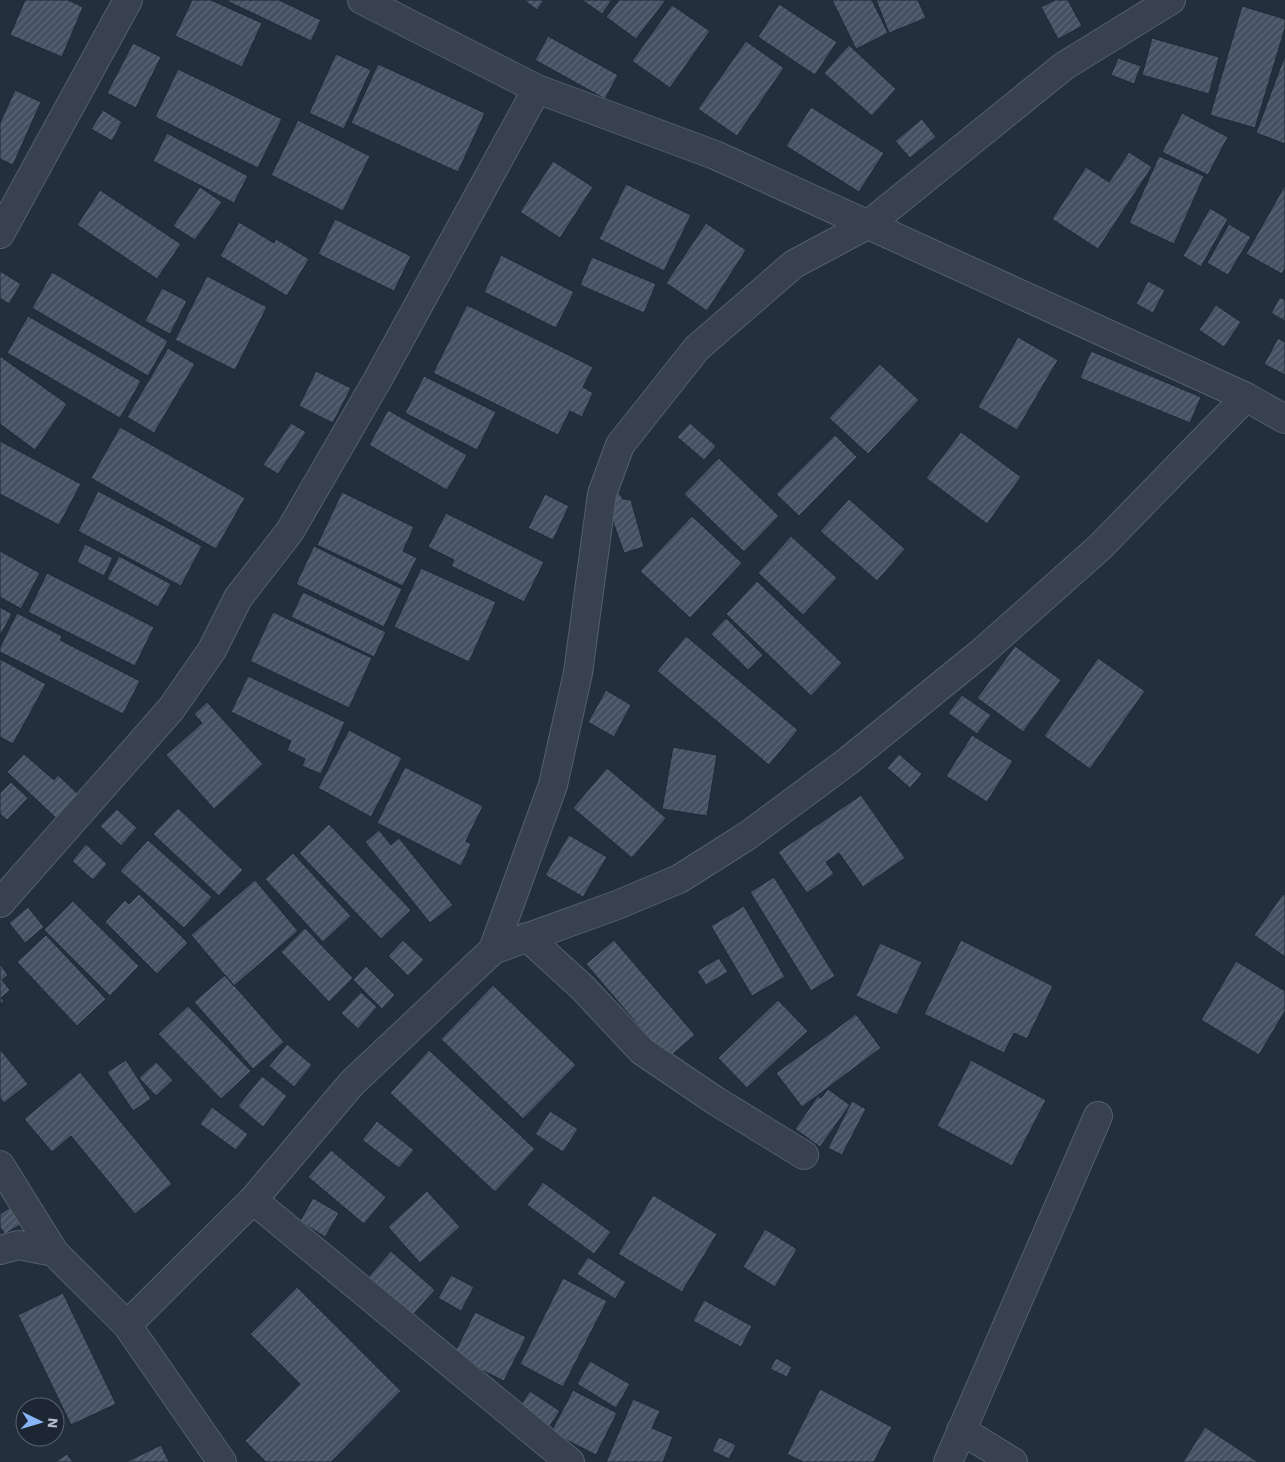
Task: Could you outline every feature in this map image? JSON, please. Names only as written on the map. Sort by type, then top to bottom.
[{"type":"street","points":[[0,234],[128,0]]},
{"type":"street","points":[[362,0],[537,89],[715,155],[1246,397],[1285,419]]},
{"type":"street","points":[[493,950],[553,785],[578,673],[602,494],[620,445],[697,348],[794,264],[869,224],[1064,66],[1170,0]]},
{"type":"street","points":[[0,903],[171,710],[212,650],[238,598],[290,532],[382,371],[537,89]]},
{"type":"street","points":[[127,1325],[253,1200],[352,1082],[493,950],[617,905],[679,879],[747,836],[848,761],[982,652],[1100,547],[1246,397]]},
{"type":"street","points":[[527,937],[583,988],[642,1051],[716,1102],[804,1155]]},
{"type":"street","points":[[948,1462],[1098,1116]]},
{"type":"street","points":[[0,1165],[54,1252],[127,1325],[222,1462]]},
{"type":"street","points":[[253,1200],[570,1462]]},
{"type":"street","points":[[0,1250],[18,1245],[54,1252]]},
{"type":"street","points":[[961,1430],[1013,1462]]},
{"type":"building","points":[[25,0],[68,0],[83,7],[62,57],[10,35]]},
{"type":"building","points":[[192,0],[211,0],[262,23],[242,67],[175,36]]},
{"type":"building","points":[[225,0],[279,0],[321,20],[311,41]]},
{"type":"building","points":[[524,0],[544,0],[537,10]]},
{"type":"building","points":[[582,0],[612,0],[602,14]]},
{"type":"building","points":[[619,0],[666,0],[636,39],[606,17]]},
{"type":"building","points":[[832,0],[872,0],[888,33],[856,49]]},
{"type":"building","points":[[876,0],[918,0],[926,18],[889,33]]},
{"type":"building","points":[[1055,0],[1068,0],[1082,26],[1058,39],[1041,7]]},
{"type":"building","points":[[779,4],[837,42],[815,75],[758,37]]},
{"type":"building","points":[[672,5],[710,31],[670,88],[632,61]]},
{"type":"building","points":[[1242,6],[1285,19],[1285,28],[1255,128],[1210,115]]},
{"type":"building","points":[[548,36],[618,75],[605,99],[535,60]]},
{"type":"building","points":[[1152,38],[1219,57],[1209,94],[1142,75]]},
{"type":"building","points":[[746,41],[784,68],[737,136],[698,109]]},
{"type":"building","points":[[133,43],[161,57],[136,108],[107,93]]},
{"type":"building","points":[[849,45],[896,89],[872,116],[824,73]]},
{"type":"building","points":[[336,54],[371,70],[344,129],[309,113]]},
{"type":"building","points":[[1285,55],[1285,144],[1256,133]]},
{"type":"building","points":[[1118,58],[1141,66],[1134,84],[1111,75]]},
{"type":"building","points":[[378,64],[485,113],[458,172],[351,123]]},
{"type":"building","points":[[178,69],[282,119],[258,168],[155,117]]},
{"type":"building","points":[[15,90],[41,102],[13,165],[0,159],[0,123]]},
{"type":"building","points":[[811,107],[884,153],[859,192],[786,146]]},
{"type":"building","points":[[103,110],[122,122],[112,141],[91,129]]},
{"type":"building","points":[[1182,113],[1228,137],[1208,175],[1162,152]]},
{"type":"building","points":[[922,119],[936,137],[910,158],[895,141]]},
{"type":"building","points":[[298,120],[370,156],[343,211],[271,175]]},
{"type":"building","points":[[167,133],[248,176],[234,203],[153,161]]},
{"type":"building","points":[[1129,152],[1152,167],[1098,249],[1052,219],[1086,167],[1109,182]]},
{"type":"building","points":[[1159,156],[1204,176],[1174,244],[1129,223]]},
{"type":"building","points":[[553,161],[593,187],[560,238],[520,212]]},
{"type":"building","points":[[626,184],[691,215],[664,271],[599,239]]},
{"type":"building","points":[[1285,185],[1285,268],[1282,274],[1246,254]]},
{"type":"building","points":[[200,187],[222,202],[195,240],[173,226]]},
{"type":"building","points":[[100,190],[181,244],[157,279],[77,225]]},
{"type":"building","points":[[1210,208],[1228,219],[1201,267],[1183,256]]},
{"type":"building","points":[[335,219],[411,256],[394,291],[318,254]]},
{"type":"building","points":[[239,222],[274,243],[276,239],[309,259],[287,296],[220,256]]},
{"type":"building","points":[[706,223],[746,250],[707,311],[666,283]]},
{"type":"building","points":[[1229,224],[1251,237],[1228,275],[1207,263]]},
{"type":"building","points":[[501,255],[574,292],[556,328],[484,292]]},
{"type":"building","points":[[592,257],[656,284],[644,313],[580,285]]},
{"type":"building","points":[[0,271],[21,284],[9,304],[0,298]]},
{"type":"building","points":[[52,272],[168,341],[148,376],[32,308]]},
{"type":"building","points":[[207,276],[267,307],[235,370],[175,340]]},
{"type":"building","points":[[1148,281],[1165,290],[1153,313],[1136,304]]},
{"type":"building","points":[[162,288],[187,301],[170,334],[145,321]]},
{"type":"building","points":[[1280,297],[1285,300],[1285,321],[1271,313]]},
{"type":"building","points":[[467,305],[593,367],[583,387],[593,393],[582,417],[570,411],[558,435],[433,373]]},
{"type":"building","points":[[1216,305],[1241,322],[1224,347],[1199,330]]},
{"type":"building","points":[[28,316],[141,381],[120,418],[7,353]]},
{"type":"building","points":[[1018,337],[1058,360],[1017,430],[978,407]]},
{"type":"building","points":[[1278,338],[1285,342],[1285,375],[1264,364]]},
{"type":"building","points":[[168,348],[195,364],[154,433],[127,417]]},
{"type":"building","points":[[1091,351],[1201,397],[1190,423],[1080,378]]},
{"type":"building","points":[[0,356],[67,404],[35,450],[0,424]]},
{"type":"building","points":[[880,364],[919,400],[868,454],[829,418]]},
{"type":"building","points":[[316,371],[351,388],[333,423],[299,406]]},
{"type":"building","points":[[424,376],[496,412],[477,450],[405,413]]},
{"type":"building","points":[[388,410],[467,455],[447,490],[369,445]]},
{"type":"building","points":[[291,423],[306,432],[278,474],[263,465]]},
{"type":"building","points":[[690,423],[716,446],[704,460],[677,437]]},
{"type":"building","points":[[120,427],[245,498],[216,549],[91,478]]},
{"type":"building","points":[[961,432],[1021,477],[987,524],[926,478]]},
{"type":"building","points":[[835,435],[857,457],[799,516],[776,494]]},
{"type":"building","points":[[0,441],[81,484],[59,525],[0,494]]},
{"type":"building","points":[[719,458],[779,516],[744,552],[684,494]]},
{"type":"building","points":[[615,488],[623,499],[631,500],[644,547],[624,553],[606,502]]},
{"type":"building","points":[[98,491],[202,546],[181,586],[78,531]]},
{"type":"building","points":[[342,492],[414,527],[403,551],[417,558],[403,586],[317,545]]},
{"type":"building","points":[[545,494],[569,506],[553,540],[528,528]]},
{"type":"building","points":[[849,499],[905,549],[877,581],[820,531]]},
{"type":"building","points":[[446,513],[544,562],[524,602],[451,566],[454,560],[428,547]]},
{"type":"building","points":[[692,516],[742,563],[690,618],[640,571]]},
{"type":"building","points":[[791,536],[837,578],[803,615],[758,573]]},
{"type":"building","points":[[85,544],[113,558],[104,576],[77,562]]},
{"type":"building","points":[[314,546],[402,589],[384,627],[296,584]]},
{"type":"building","points":[[0,551],[40,573],[21,609],[0,597]]},
{"type":"building","points":[[119,556],[171,584],[158,607],[107,579]]},
{"type":"building","points":[[421,568],[496,602],[469,662],[394,627]]},
{"type":"building","points":[[47,573],[154,627],[135,666],[28,612]]},
{"type":"building","points":[[757,581],[842,663],[811,696],[726,614]]},
{"type":"building","points":[[303,592],[386,632],[374,657],[291,617]]},
{"type":"building","points":[[0,607],[12,614],[0,636]]},
{"type":"building","points":[[273,612],[372,658],[349,708],[250,661]]},
{"type":"building","points":[[17,613],[62,636],[60,640],[140,681],[123,714],[0,652],[0,647]]},
{"type":"building","points":[[726,618],[763,655],[748,670],[711,634]]},
{"type":"building","points":[[686,636],[798,730],[769,765],[657,671]]},
{"type":"building","points":[[1015,646],[1061,680],[1023,732],[977,698]]},
{"type":"building","points":[[1098,658],[1145,691],[1090,769],[1044,736]]},
{"type":"building","points":[[0,659],[46,684],[13,744],[0,737]]},
{"type":"building","points":[[248,676],[345,722],[321,774],[302,766],[305,759],[287,750],[291,741],[231,712]]},
{"type":"building","points":[[606,690],[631,705],[614,737],[588,722]]},
{"type":"building","points":[[962,695],[991,715],[977,734],[948,713]]},
{"type":"building","points":[[207,702],[263,764],[214,809],[166,755],[202,723],[194,714]]},
{"type":"building","points":[[349,730],[402,758],[371,817],[318,788]]},
{"type":"building","points":[[972,735],[1013,761],[987,802],[946,776]]},
{"type":"building","points":[[673,747],[717,755],[707,816],[662,809]]},
{"type":"building","points":[[24,754],[54,780],[58,775],[79,795],[57,819],[7,772]]},
{"type":"building","points":[[899,754],[922,774],[910,788],[887,768]]},
{"type":"building","points":[[405,767],[483,806],[466,841],[471,844],[461,866],[377,823]]},
{"type":"building","points":[[607,768],[666,818],[632,858],[573,808]]},
{"type":"building","points":[[11,782],[28,798],[7,820],[0,814],[0,793]]},
{"type":"building","points":[[861,795],[905,858],[863,887],[839,853],[826,862],[834,874],[807,893],[778,852]]},
{"type":"building","points":[[178,808],[243,870],[219,896],[153,834]]},
{"type":"building","points":[[117,809],[137,828],[121,846],[100,826]]},
{"type":"building","points":[[329,824],[411,910],[381,939],[299,853]]},
{"type":"building","points":[[379,830],[391,845],[399,838],[453,905],[430,923],[365,842]]},
{"type":"building","points":[[569,835],[607,857],[583,897],[545,875]]},
{"type":"building","points":[[148,840],[212,897],[184,928],[120,871]]},
{"type":"building","points":[[86,844],[107,864],[93,880],[72,861]]},
{"type":"building","points":[[293,853],[351,916],[323,942],[265,879]]},
{"type":"building","points":[[774,877],[835,976],[811,991],[750,892]]},
{"type":"building","points":[[255,880],[298,931],[234,986],[191,935]]},
{"type":"building","points":[[139,894],[188,943],[157,974],[105,922],[125,900],[129,904]]},
{"type":"building","points":[[1283,894],[1285,895],[1285,957],[1254,935]]},
{"type":"building","points":[[73,901],[139,966],[110,996],[44,930]]},
{"type":"building","points":[[744,906],[785,977],[752,996],[711,926]]},
{"type":"building","points":[[28,907],[44,927],[25,943],[9,923]]},
{"type":"building","points":[[305,928],[353,978],[329,1002],[281,952]]},
{"type":"building","points":[[46,935],[106,999],[77,1026],[17,962]]},
{"type":"building","points":[[403,940],[424,960],[408,976],[388,956]]},
{"type":"building","points":[[614,940],[695,1035],[667,1059],[586,964]]},
{"type":"building","points":[[961,940],[1053,986],[1027,1039],[1014,1033],[1004,1053],[924,1014]]},
{"type":"building","points":[[880,943],[922,962],[897,1015],[856,996]]},
{"type":"building","points":[[719,958],[728,972],[706,985],[697,971]]},
{"type":"building","points":[[1236,961],[1285,991],[1285,1011],[1259,1055],[1201,1020]]},
{"type":"building","points":[[0,964],[8,975],[2,980],[10,990],[1,998],[4,1001],[0,1004]]},
{"type":"building","points":[[366,966],[395,995],[382,1009],[353,980]]},
{"type":"building","points":[[225,975],[284,1042],[253,1069],[194,1002]]},
{"type":"building","points":[[493,985],[576,1065],[523,1119],[441,1039]]},
{"type":"building","points":[[361,992],[377,1007],[358,1029],[341,1013]]},
{"type":"building","points":[[778,1000],[808,1031],[747,1088],[718,1058]]},
{"type":"building","points":[[188,1006],[251,1071],[221,1099],[158,1034]]},
{"type":"building","points":[[856,1014],[881,1048],[802,1107],[776,1073]]},
{"type":"building","points":[[287,1044],[312,1065],[294,1087],[269,1066]]},
{"type":"building","points":[[0,1049],[28,1084],[4,1103],[0,1098]]},
{"type":"building","points":[[429,1050],[535,1149],[495,1192],[390,1093]]},
{"type":"building","points":[[126,1060],[151,1099],[133,1111],[107,1072]]},
{"type":"building","points":[[971,1060],[1046,1100],[1012,1166],[937,1126]]},
{"type":"building","points":[[156,1062],[173,1080],[156,1096],[139,1078]]},
{"type":"building","points":[[80,1072],[172,1184],[135,1214],[71,1136],[52,1152],[24,1119]]},
{"type":"building","points":[[262,1076],[287,1096],[263,1127],[238,1106]]},
{"type":"building","points":[[828,1089],[850,1105],[820,1147],[795,1129],[818,1096],[821,1098]]},
{"type":"building","points":[[852,1101],[866,1109],[842,1155],[828,1148]]},
{"type":"building","points":[[212,1107],[248,1134],[236,1150],[200,1124]]},
{"type":"building","points":[[550,1111],[578,1129],[563,1152],[535,1134]]},
{"type":"building","points":[[377,1121],[414,1150],[399,1168],[362,1140]]},
{"type":"building","points":[[331,1150],[386,1197],[364,1224],[308,1177]]},
{"type":"building","points":[[543,1182],[611,1232],[594,1254],[527,1205]]},
{"type":"building","points":[[427,1191],[460,1227],[420,1263],[388,1227]]},
{"type":"building","points":[[653,1195],[717,1234],[682,1292],[618,1254]]},
{"type":"building","points":[[313,1198],[339,1213],[325,1237],[300,1221]]},
{"type":"building","points":[[14,1205],[25,1222],[5,1234],[0,1227],[0,1214]]},
{"type":"building","points":[[765,1229],[797,1249],[775,1287],[743,1267]]},
{"type":"building","points":[[391,1251],[435,1290],[410,1318],[366,1280]]},
{"type":"building","points":[[588,1257],[626,1282],[615,1299],[577,1274]]},
{"type":"building","points":[[451,1275],[474,1287],[461,1311],[438,1298]]},
{"type":"building","points":[[563,1278],[607,1301],[563,1387],[520,1364]]},
{"type":"building","points":[[297,1287],[401,1391],[331,1462],[266,1462],[245,1441],[300,1384],[250,1334]]},
{"type":"building","points":[[63,1293],[116,1404],[71,1425],[65,1413],[65,1397],[58,1397],[18,1315]]},
{"type":"building","points":[[704,1300],[752,1326],[741,1347],[693,1321]]},
{"type":"building","points":[[475,1312],[526,1337],[504,1381],[453,1356]]},
{"type":"building","points":[[776,1358],[792,1367],[787,1377],[770,1369]]},
{"type":"building","points":[[590,1361],[630,1384],[616,1408],[577,1384]]},
{"type":"building","points":[[820,1389],[892,1427],[874,1462],[803,1462],[787,1454]]},
{"type":"building","points":[[573,1390],[617,1413],[596,1455],[551,1432]]},
{"type":"building","points":[[530,1391],[560,1411],[546,1431],[516,1412]]},
{"type":"building","points":[[633,1399],[660,1411],[652,1428],[673,1437],[663,1462],[606,1462]]},
{"type":"building","points":[[1205,1427],[1258,1462],[1183,1462]]},
{"type":"building","points":[[719,1437],[736,1445],[729,1459],[712,1451]]},
{"type":"building","points":[[161,1445],[169,1462],[126,1462]]},
{"type":"building","points":[[67,1454],[73,1462],[55,1462]]}]
